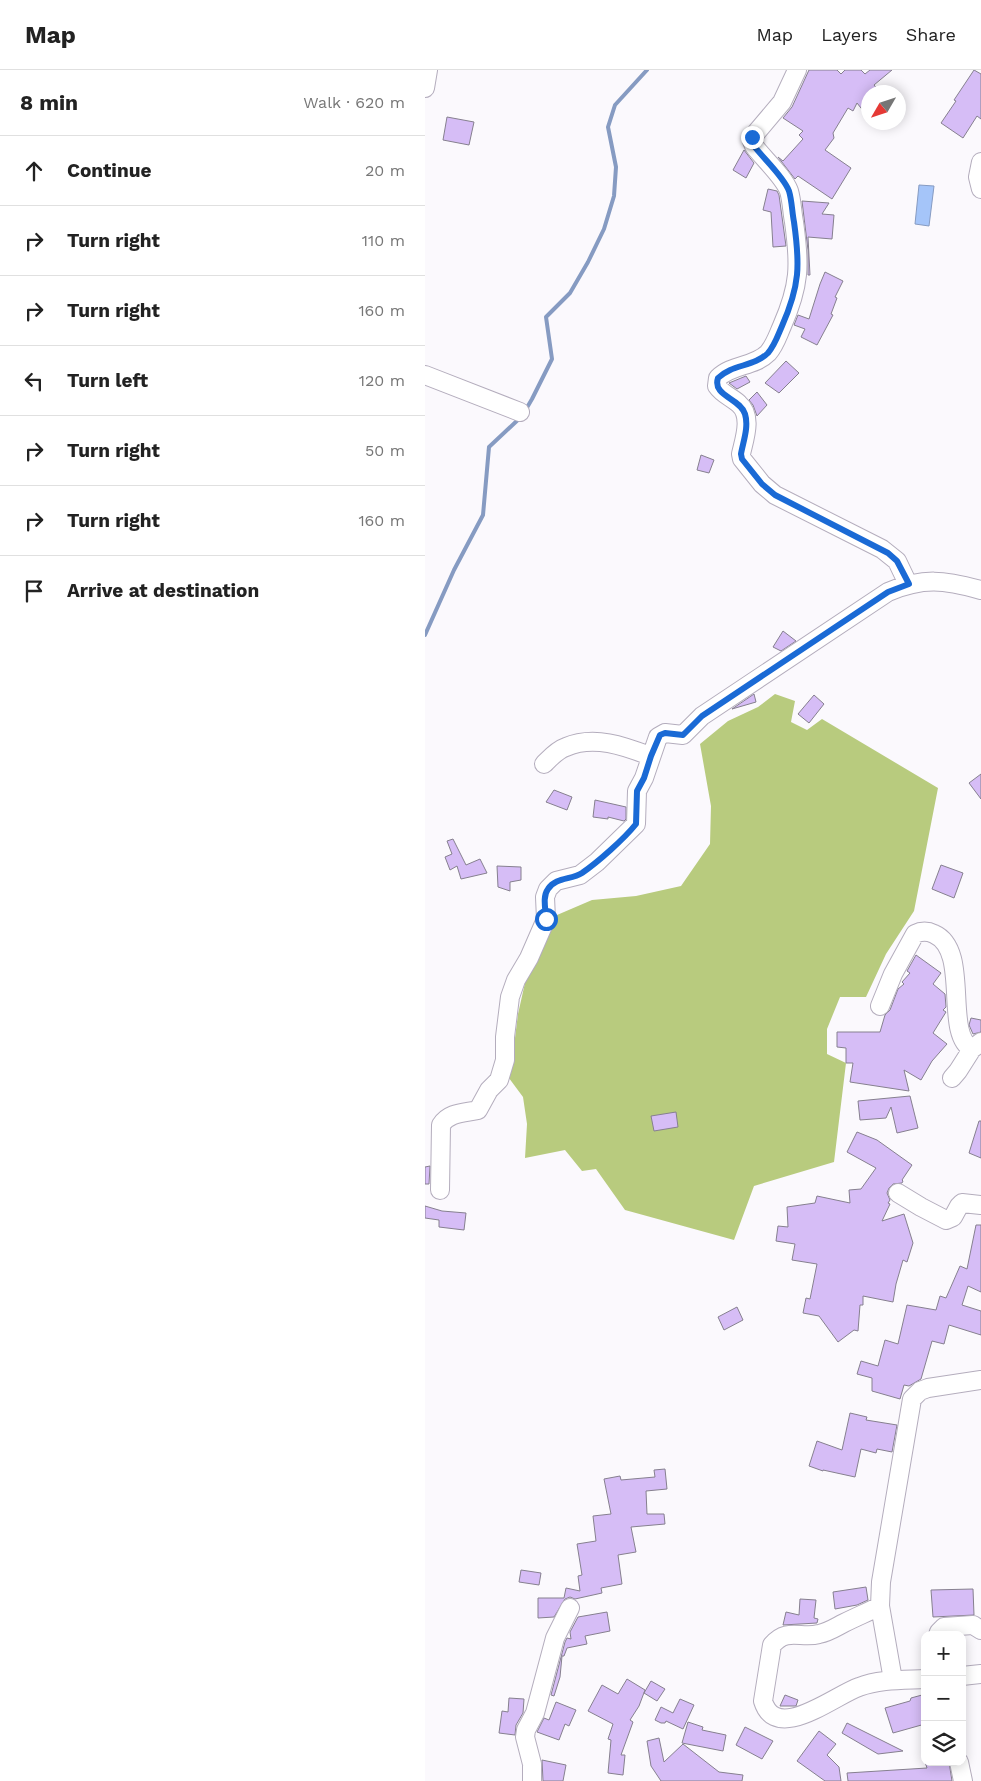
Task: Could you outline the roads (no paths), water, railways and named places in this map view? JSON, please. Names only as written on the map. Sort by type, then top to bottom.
[{"type":"street","points":[[425,88],[428,70]]},
{"type":"street","points":[[797,70],[782,102],[755,134],[752,141],[754,146],[782,179],[789,192],[798,259],[798,274],[794,294],[771,350],[756,361],[733,368],[724,373],[718,378],[717,386],[724,394],[739,404],[745,412],[746,423],[741,454],[742,459],[762,484],[775,495],[882,549],[897,561],[909,584]]},
{"type":"street","points":[[981,162],[978,177],[981,190]]},
{"type":"street","points":[[425,375],[519,412]]},
{"type":"street","points":[[440,1190],[441,1125],[451,1115],[478,1110],[489,1090],[499,1080],[505,1060],[505,1037],[510,997],[516,980],[529,958],[546,919],[545,897],[548,889],[557,881],[579,875],[597,862],[636,824],[637,791],[644,778],[660,735],[665,733],[683,735],[702,716],[888,592],[909,584],[923,582],[949,582],[981,590]]},
{"type":"street","points":[[544,764],[565,747],[591,742],[603,742],[651,756]]},
{"type":"street","points":[[880,1006],[893,974],[915,934],[923,932],[937,935],[951,950],[961,1031],[968,1046],[977,1045]]},
{"type":"street","points":[[952,1078],[977,1045]]},
{"type":"street","points":[[898,1193],[946,1220],[953,1217],[959,1206],[963,1203],[981,1205]]},
{"type":"street","points":[[893,1680],[880,1606],[881,1582],[905,1429],[912,1399],[920,1391],[928,1388],[981,1380]]},
{"type":"street","points":[[880,1606],[830,1631],[817,1635],[799,1634],[783,1636],[777,1639],[772,1645],[763,1701],[768,1712],[777,1718],[787,1720],[804,1714],[860,1686],[893,1680],[921,1679]]},
{"type":"street","points":[[532,1781],[532,1764],[525,1736],[526,1730],[535,1713],[555,1638],[570,1608]]},
{"type":"street","points":[[940,1631],[944,1627],[973,1625],[981,1630]]},
{"type":"street","points":[[966,1676],[981,1674]]},
{"type":"street","points":[[960,1766],[963,1781]]},
{"type":"water","points":[[919,185],[934,186],[929,226],[915,224]]},
{"type":"waterway","points":[[525,411],[552,359],[546,317],[570,293],[588,262],[604,229],[614,196],[616,167],[608,127],[615,105],[647,70]]},
{"type":"waterway","points":[[425,635],[454,570],[483,515],[489,447],[521,417]]}]
